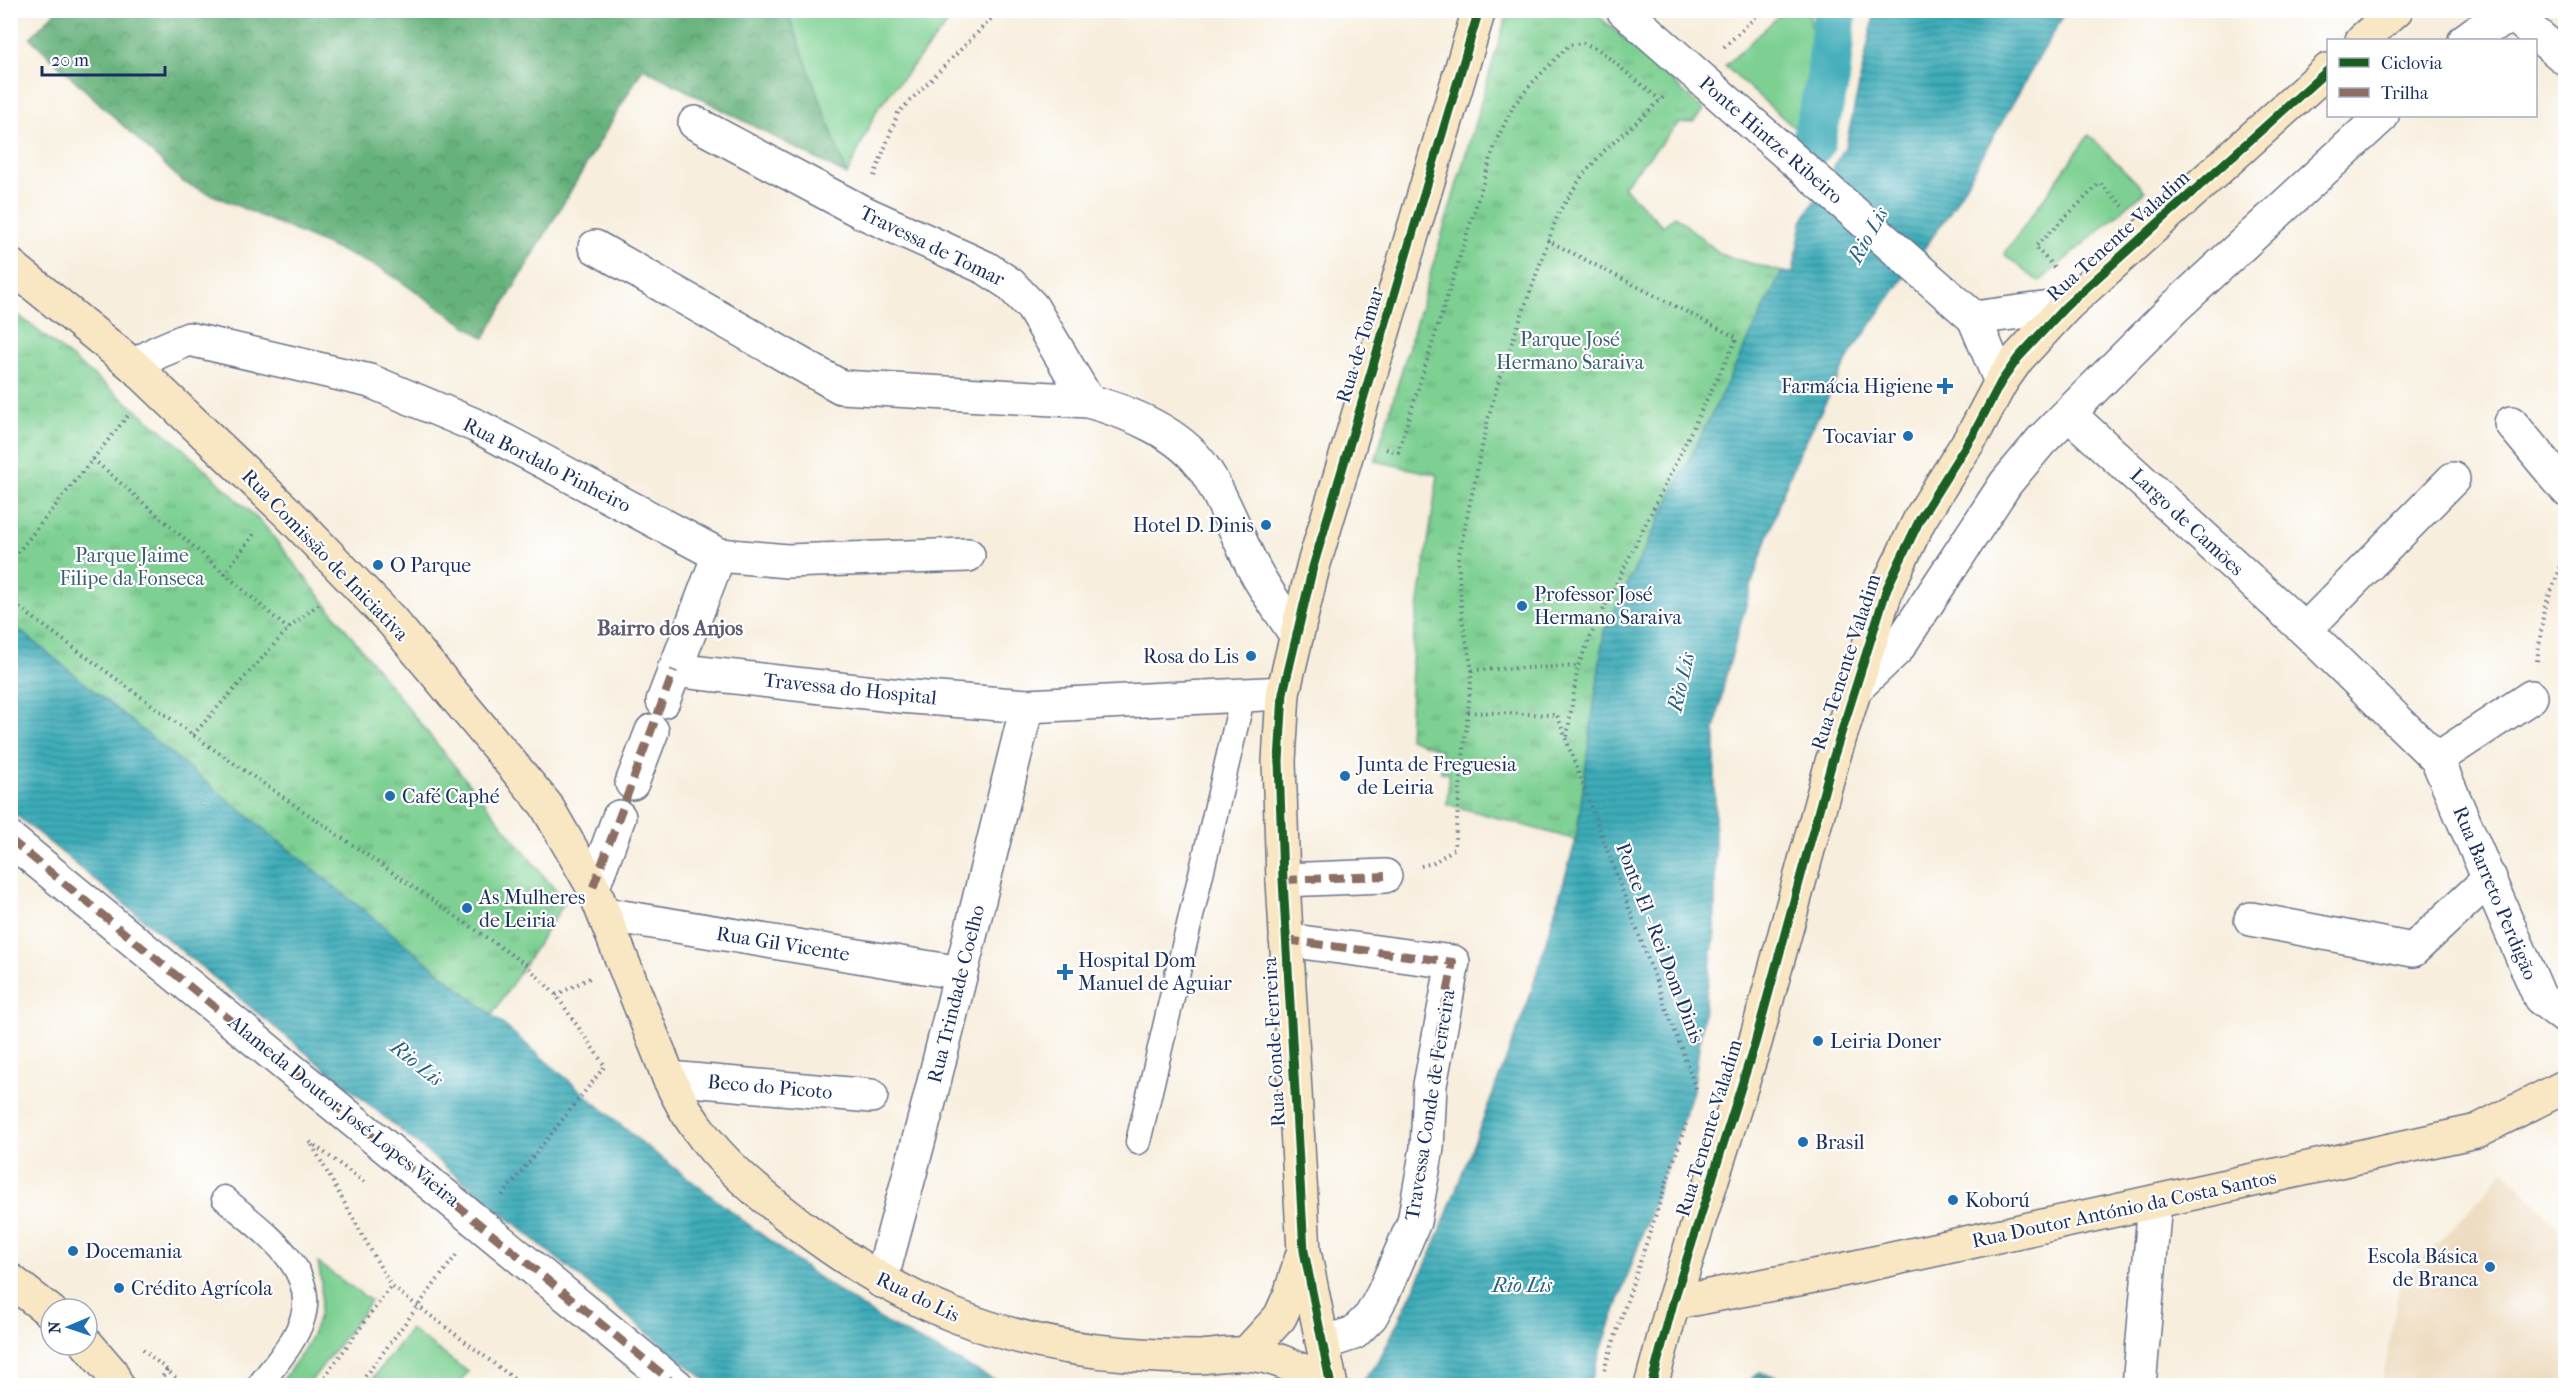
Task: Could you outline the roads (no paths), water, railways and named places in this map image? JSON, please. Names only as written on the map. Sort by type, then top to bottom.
[{"type":"street","name":"Rua de Tomar","points":[[1283,693],[1313,567],[1479,10]]},
{"type":"street","name":"Ponte Hintze Ribeiro","points":[[1623,10],[1974,318],[2001,382]]},
{"type":"street","points":[[2363,39],[2396,10]]},
{"type":"street","points":[[2466,39],[2513,13],[2565,59]]},
{"type":"street","name":"Rua Tenente Valadim","points":[[1651,1386],[1673,1303],[1755,1043],[1832,762],[1892,578],[1920,519],[1975,430],[2001,382],[2018,358],[2066,306],[2327,71]]},
{"type":"street","points":[[1856,688],[1897,649],[2006,483],[2041,441],[2175,307],[2381,117]]},
{"type":"street","name":"Travessa de Tomar","points":[[695,123],[860,211],[986,268],[1010,284],[1032,307],[1088,401]]},
{"type":"street","points":[[595,247],[841,387],[1088,401],[1123,411],[1157,429],[1182,447],[1204,468],[1255,571],[1296,635]]},
{"type":"street","name":"Rua Comissão de Iniciativa","points":[[10,264],[134,366],[212,438],[291,516],[392,621],[546,805],[599,900],[669,1078]]},
{"type":"street","points":[[1974,318],[2066,306]]},
{"type":"street","name":"Rua Bordalo Pinheiro","points":[[134,366],[158,352],[189,339],[370,381],[477,426],[718,555],[787,561],[968,555]]},
{"type":"street","name":"Largo de Camões","points":[[2069,414],[2305,630],[2437,759]]},
{"type":"street","points":[[2511,423],[2565,489]]},
{"type":"street","points":[[2305,630],[2453,479]]},
{"type":"street","points":[[663,701],[718,555]]},
{"type":"street","name":"Travessa do Hospital","points":[[674,670],[900,696],[1027,706],[1283,693]]},
{"type":"street","name":"Rua Conde Ferreira","points":[[1283,693],[1279,761],[1283,880],[1304,1251],[1331,1386]]},
{"type":"street","points":[[2437,759],[2531,697]]},
{"type":"street","name":"Rua Trindade Coelho","points":[[881,1281],[1027,706]]},
{"type":"street","points":[[632,783],[652,731]]},
{"type":"street","name":"Rua Barreto Perdigão","points":[[2437,759],[2540,998],[2565,1018]]},
{"type":"street","points":[[599,900],[619,817]]},
{"type":"street","name":"Alameda Doutor José Lopes Vieira","points":[[10,839],[677,1386]]},
{"type":"street","points":[[1283,880],[1385,876]]},
{"type":"street","points":[[2251,919],[2413,950],[2490,878]]},
{"type":"street","name":"Rua Gil Vicente","points":[[599,900],[961,973]]},
{"type":"street","name":"Travessa Conde de Ferreira","points":[[1286,940],[1453,962],[1430,1084],[1427,1148],[1414,1222],[1371,1316],[1354,1333],[1324,1343]]},
{"type":"street","points":[[2565,1062],[2565,1078]]},
{"type":"street","name":"Beco do Picoto","points":[[669,1078],[871,1096]]},
{"type":"street","name":"Rua do Lis","points":[[669,1078],[696,1126],[715,1151],[748,1183],[835,1251],[881,1281],[953,1316],[1027,1339],[1152,1356],[1200,1357],[1246,1354],[1305,1370],[1323,1386]]},
{"type":"street","name":"Rua Doutor António da Costa Santos","points":[[1673,1303],[1820,1275],[2477,1131],[2565,1086]]},
{"type":"street","points":[[2139,1386],[2155,1202]]},
{"type":"street","points":[[1246,1354],[1280,1317],[1290,1295],[1304,1251]]},
{"type":"street","points":[[10,1280],[39,1303]]},
{"type":"street","points":[[98,1357],[111,1372],[117,1386]]},
{"type":"lane","points":[[1138,1142],[1243,695]]},
{"type":"lane","points":[[224,1198],[289,1256],[304,1289],[303,1318],[297,1331],[259,1386]]},
{"type":"water","name":"Rio Lis","points":[[1872,11],[2066,11],[1950,212],[1851,353],[1802,448],[1783,492],[1753,580],[1725,679],[1715,730],[1715,931],[1693,1091],[1589,1385],[1358,1386],[1379,1361],[1434,1247],[1529,999],[1576,840],[1604,631],[1782,272],[1793,273],[1802,222],[1846,145],[1874,16]]},
{"type":"water","name":"Rio Lis","points":[[11,623],[492,1015],[641,1142],[740,1218],[816,1276],[888,1324],[1004,1385],[712,1386],[11,811]]},
{"type":"water","points":[[1760,1373],[1776,1376],[1773,1385],[1747,1385],[1753,1377]]},
{"type":"waterway","points":[[1813,143],[1828,79],[1835,10]]},
{"type":"place","name":"Farmácia Higiene","points":[[1945,386]]},
{"type":"place","name":"Tocaviar","points":[[1908,436]]},
{"type":"place","name":"Hotel D. Dinis","points":[[1266,525]]},
{"type":"place","name":"O Parque","points":[[378,565]]},
{"type":"place","name":"Professor José Hermano Saraiva","points":[[1522,606]]},
{"type":"place","name":"Rosa do Lis","points":[[1251,656]]},
{"type":"place","name":"Junta de Freguesia de Leiria","points":[[1345,776]]},
{"type":"place","name":"Café Caphé","points":[[390,796]]},
{"type":"place","name":"As Mulheres de Leiria","points":[[467,908]]},
{"type":"place","name":"Hospital Dom Manuel de Aguiar","points":[[1065,972]]},
{"type":"place","name":"Leiria Doner","points":[[1818,1041]]},
{"type":"place","name":"Brasil","points":[[1803,1142]]},
{"type":"place","name":"Koború","points":[[1953,1200]]},
{"type":"place","name":"Docemania","points":[[73,1251]]},
{"type":"place","name":"Escola Básica de Branca","points":[[2490,1267]]},
{"type":"place","name":"Crédito Agrícola","points":[[119,1288]]},
{"type":"district","name":"Bairro dos Anjos","points":[[670,628]]},
{"type":"park label","name":"Parque José Hermano Saraiva","points":[[1570,350]]},
{"type":"park label","name":"Parque Jaime Filipe da Fonseca","points":[[132,566]]}]
